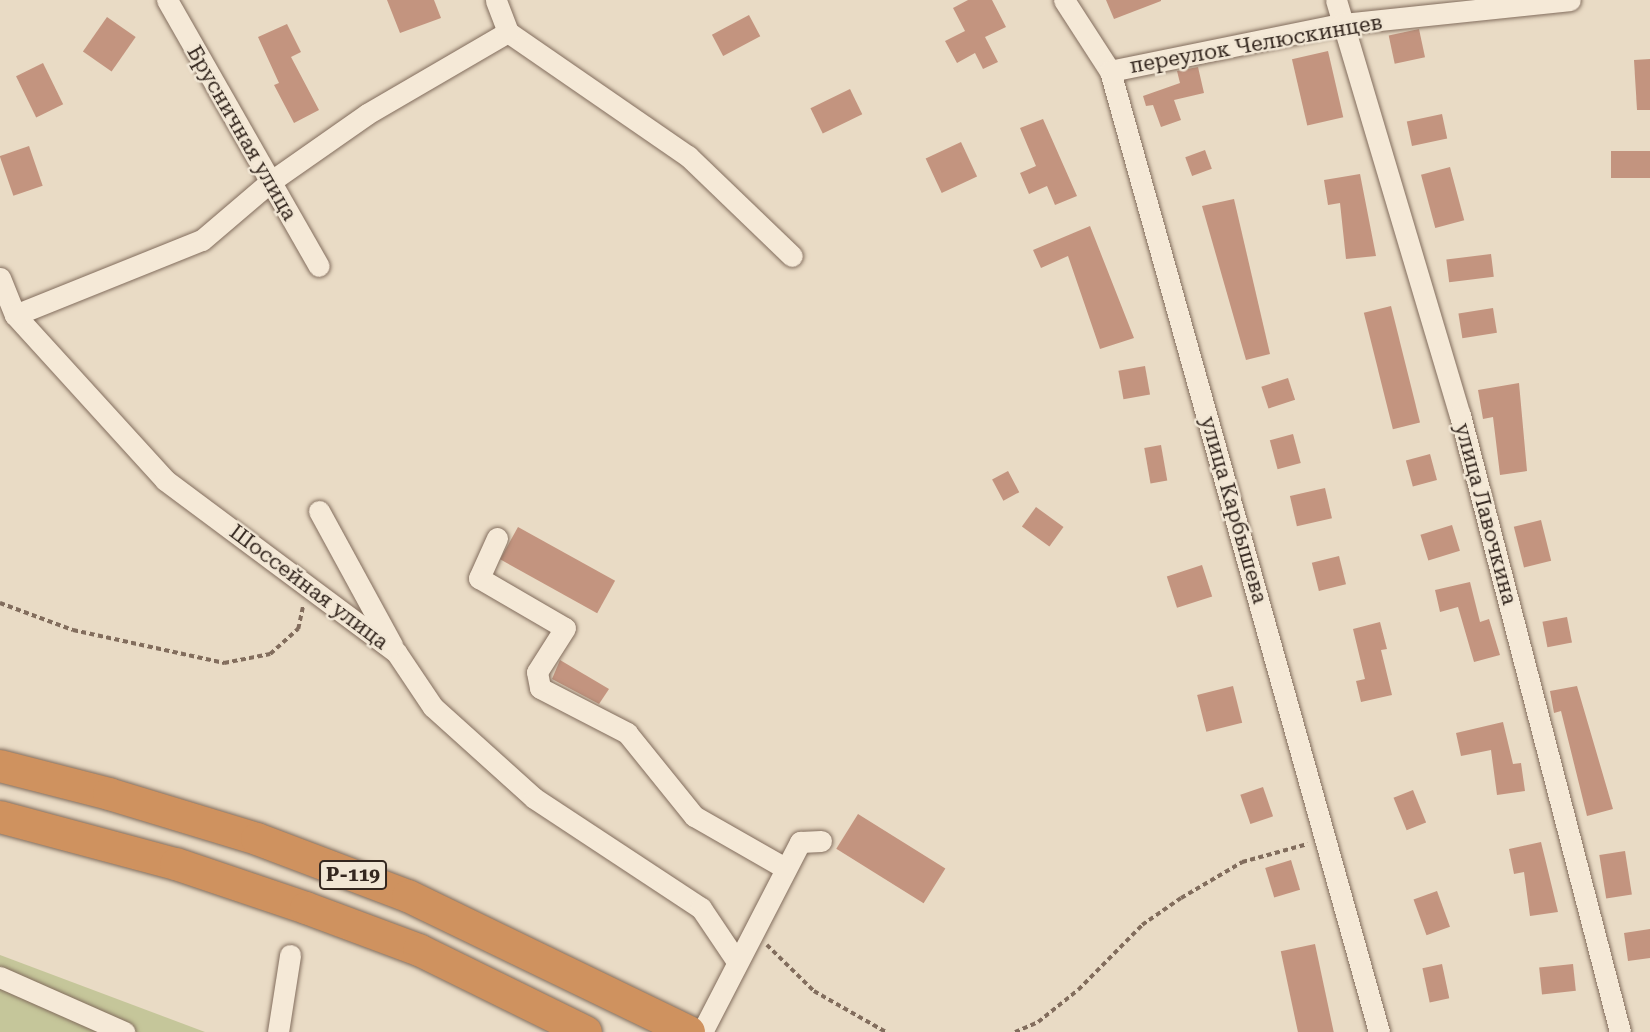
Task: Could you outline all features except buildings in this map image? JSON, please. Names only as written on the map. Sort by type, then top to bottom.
[{"type":"highway","name":"Р-119","points":[[0,766],[109,794],[257,839],[408,896],[689,1032]]},
{"type":"highway","name":"Р-119","points":[[0,817],[176,864],[306,908],[419,950],[586,1032]]},
{"type":"street","name":"Брусничная улица","points":[[167,0],[318,266]]},
{"type":"street","points":[[496,0],[508,32],[688,156],[792,256]]},
{"type":"street","name":"улица Карбышева","points":[[1064,0],[1110,71],[1379,1032]]},
{"type":"street","name":"улица Лавочкина","points":[[1336,0],[1460,415],[1620,1032]]},
{"type":"street","name":"переулок Челюскинцев","points":[[1110,71],[1342,24],[1570,0]]},
{"type":"street","points":[[15,315],[202,240],[270,182],[367,114],[508,32]]},
{"type":"street","name":"Шоссейная улица","points":[[0,278],[15,315],[165,480],[396,652],[433,707],[534,798],[701,908],[736,960]]},
{"type":"street","points":[[319,511],[396,652]]},
{"type":"street","points":[[497,538],[479,578],[565,628],[537,672],[540,688],[626,733],[694,817],[785,868]]},
{"type":"street","points":[[702,1032],[736,960],[800,842],[821,841]]},
{"type":"street","points":[[278,1032],[290,955]]},
{"type":"street","points":[[0,977],[124,1032]]},
{"type":"path","points":[[0,603],[74,630],[224,663],[270,654],[298,629],[307,585]]},
{"type":"path","points":[[1015,1032],[1038,1022],[1078,990],[1142,925],[1181,898],[1242,862],[1326,838]]},
{"type":"path","points":[[752,931],[814,991],[886,1032]]},
{"type":"green space","points":[[0,955],[205,1032],[0,1032]]}]
